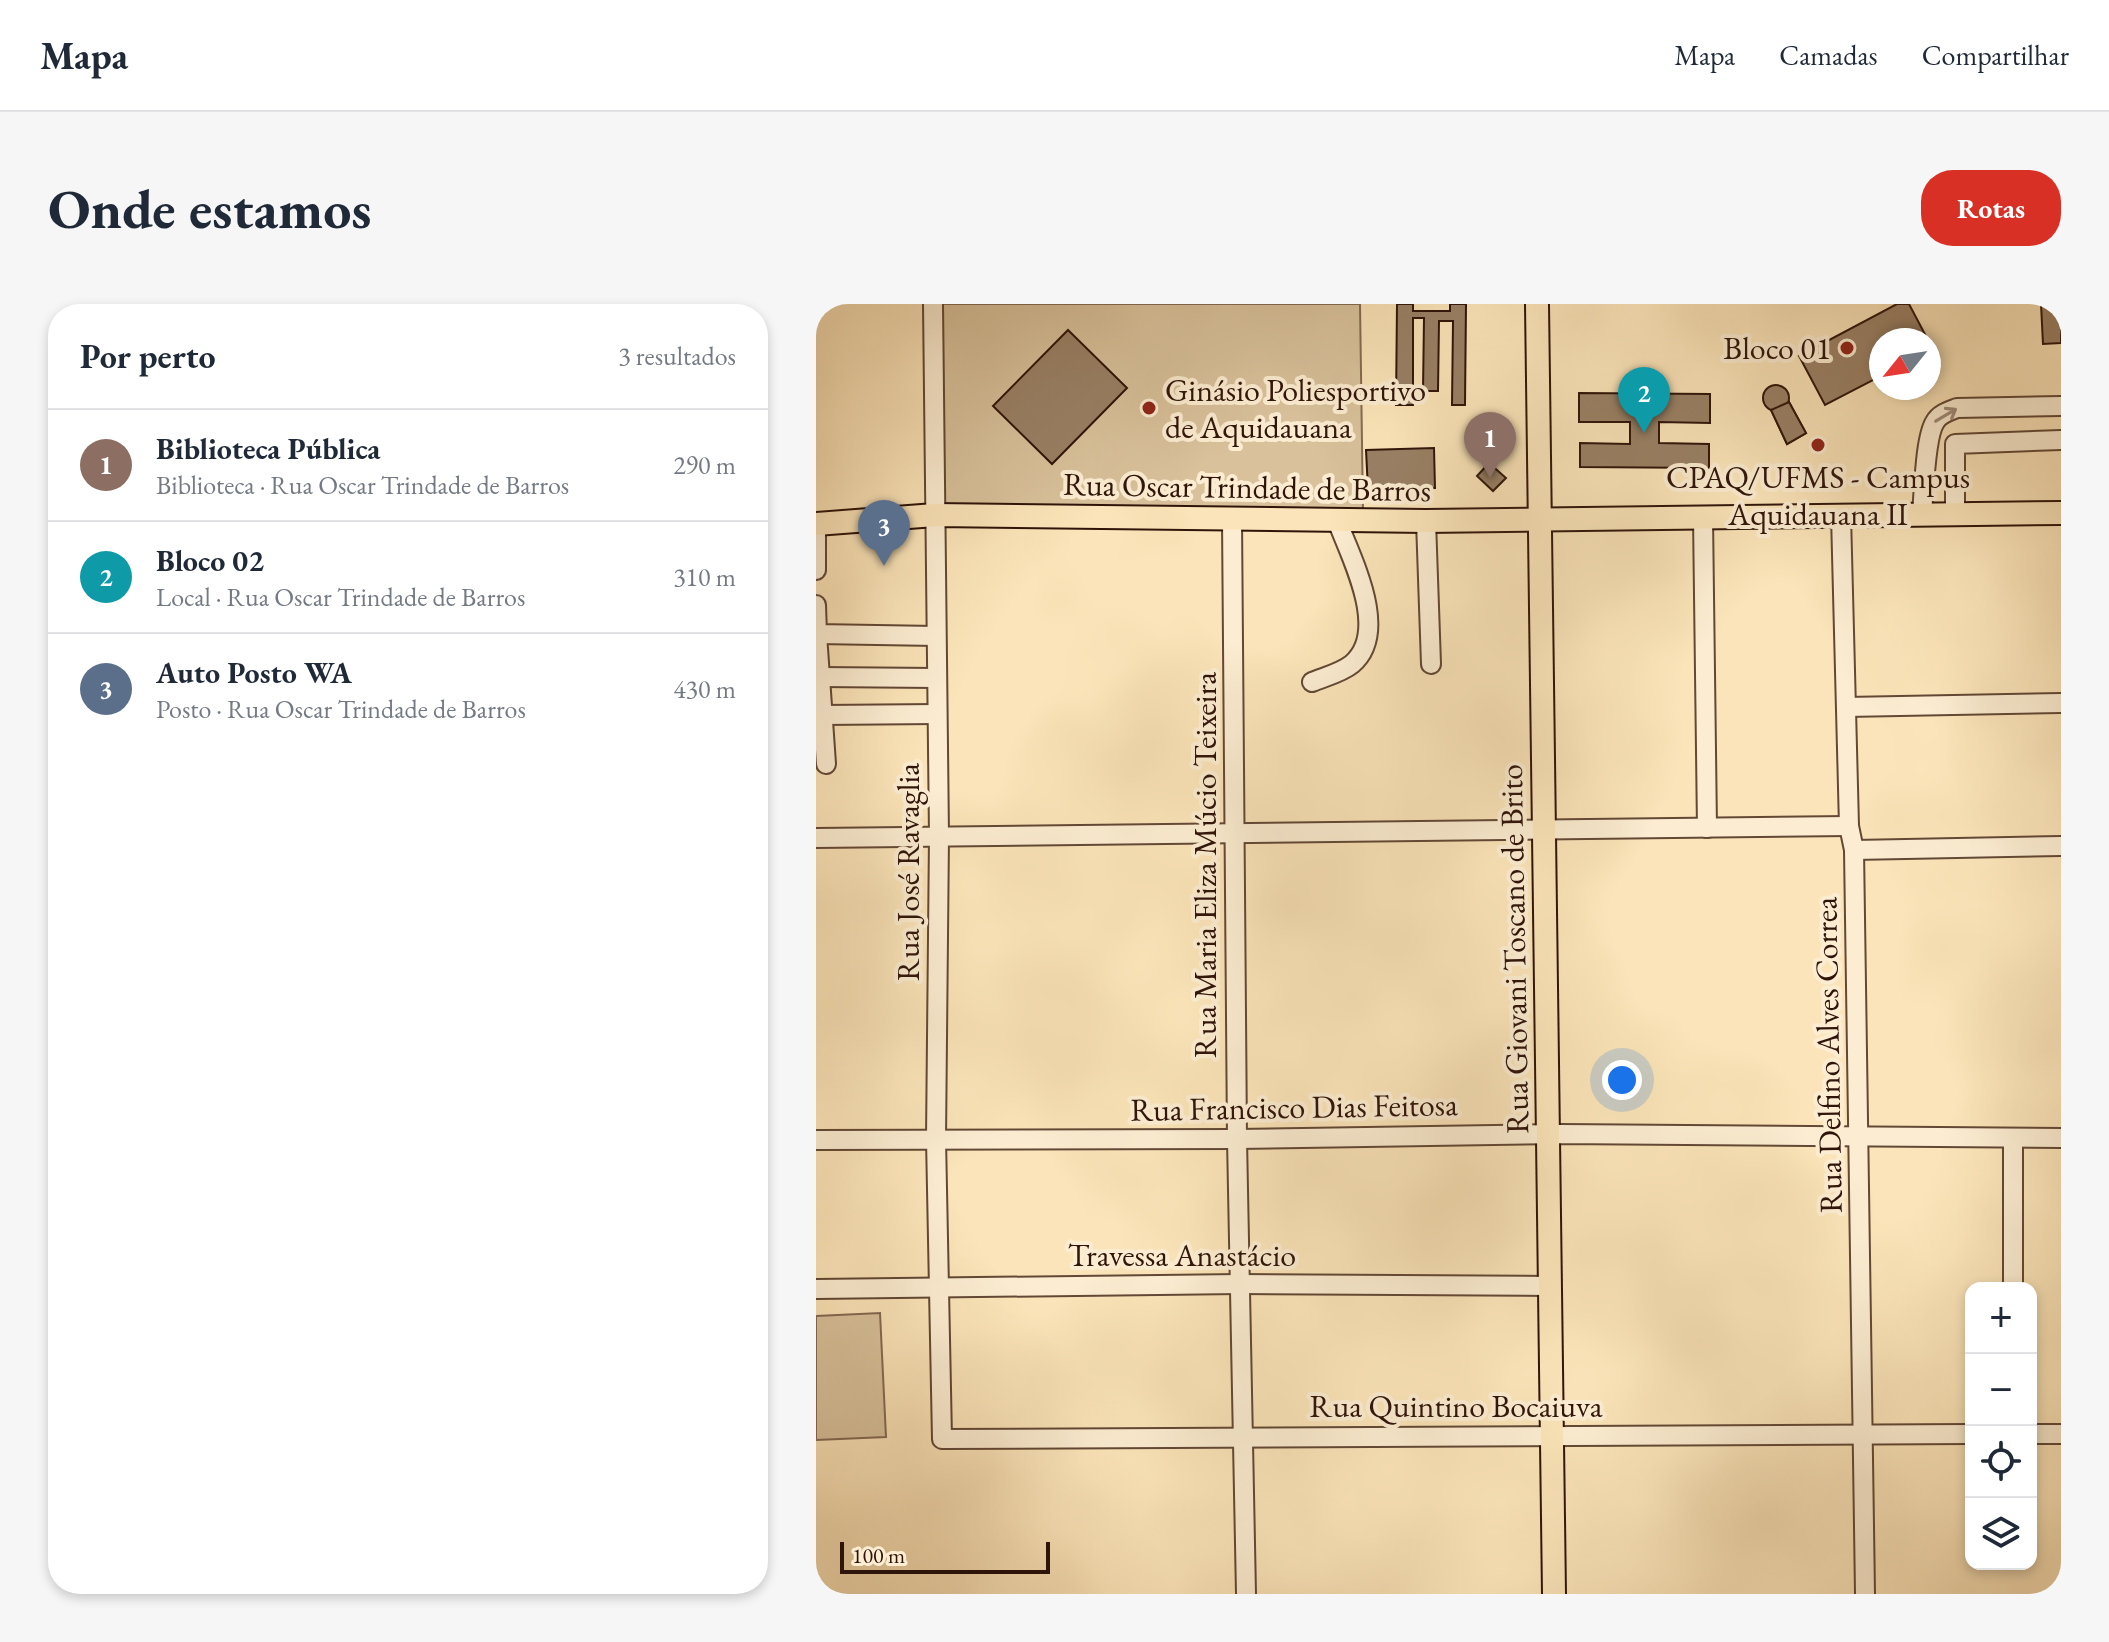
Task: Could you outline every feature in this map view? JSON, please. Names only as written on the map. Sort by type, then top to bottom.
[{"type":"main road","name":"Rua Giovani Toscano de Brito","points":[[1537,304],[1554,1594]]},
{"type":"main road","name":"Rua Oscar Trindade de Barros","points":[[816,524],[935,515],[1426,521],[2061,513]]},
{"type":"street","name":"Rua José Ravaglia","points":[[933,304],[939,836],[936,1139],[942,1439]]},
{"type":"street","points":[[1922,513],[1929,443],[1934,423],[1941,415],[1957,408],[2061,406]]},
{"type":"street","points":[[1929,443],[2061,440]]},
{"type":"street","points":[[1955,444],[1955,514]]},
{"type":"street","name":"Rua Delfino Alves Correa","points":[[1841,515],[1849,826],[1854,850],[1865,1594]]},
{"type":"street","points":[[1703,517],[1707,828]]},
{"type":"street","points":[[1312,682],[1350,666],[1361,653],[1368,634],[1367,602],[1336,518]]},
{"type":"street","name":"Rua Maria Eliza Múcio Teixeira","points":[[1232,519],[1237,1139],[1246,1594]]},
{"type":"street","points":[[1426,521],[1431,664]]},
{"type":"street","points":[[816,524],[816,570]]},
{"type":"street","points":[[816,605],[826,764]]},
{"type":"street","points":[[817,634],[936,636]]},
{"type":"street","points":[[819,677],[937,678]]},
{"type":"street","points":[[1846,707],[2061,703]]},
{"type":"street","points":[[822,715],[937,714]]},
{"type":"street","points":[[816,838],[1849,826]]},
{"type":"street","points":[[1854,850],[2061,846]]},
{"type":"street","name":"Rua Francisco Dias Feitosa","points":[[816,1140],[1237,1139],[1547,1134],[2061,1138]]},
{"type":"street","points":[[2013,1138],[2013,1282]]},
{"type":"street","name":"Travessa Anastácio","points":[[816,1289],[1240,1284],[1549,1286]]},
{"type":"street","name":"Rua Quintino Bocaiuva","points":[[942,1439],[1965,1434]]},
{"type":"street","points":[[2037,1434],[2061,1434]]},
{"type":"shaded area","name":"Ginásio Poliesportivo de Aquidauana","points":[[936,304],[1360,304],[1363,512],[935,515]]},
{"type":"shaded area","points":[[880,1313],[886,1437],[816,1440],[816,1316]]},
{"type":"building","points":[[1397,304],[1413,304],[1413,311],[1450,311],[1450,304],[1466,304],[1465,405],[1452,405],[1453,321],[1439,321],[1438,391],[1423,391],[1424,318],[1413,318],[1413,405],[1396,405]]},
{"type":"building","name":"Bloco 01","points":[[1897,304],[1909,304],[1922,328],[1869,328],[1869,382],[1825,405],[1799,356]]},
{"type":"building","points":[[2041,304],[2061,304],[2061,343],[2043,344]]},
{"type":"building","name":"Ginásio Poliesportivo de Aquidauana","points":[[1068,330],[1127,388],[1052,464],[993,406]]},
{"type":"building","points":[[1776,385],[1785,389],[1789,398],[1785,407],[1776,411],[1767,407],[1763,398],[1767,389]]},
{"type":"building","points":[[1579,393],[1710,394],[1710,423],[1659,422],[1659,443],[1709,444],[1709,468],[1580,467],[1580,443],[1630,444],[1630,422],[1579,422]]},
{"type":"building","points":[[1789,402],[1806,433],[1787,444],[1771,410],[1784,409]]},
{"type":"building","points":[[1789,402],[1806,433],[1787,444],[1771,410]]},
{"type":"building","points":[[1434,448],[1435,488],[1368,490],[1366,450]]},
{"type":"building","points":[[1489,463],[1506,478],[1493,491],[1477,476]]},
{"type":"place","name":"Bloco 01","points":[[1847,348]]},
{"type":"place","name":"Ginásio Poliesportivo de Aquidauana","points":[[1149,408]]},
{"type":"place","name":"Bloco 02","points":[[1644,433]]},
{"type":"place","name":"CPAQ/UFMS - Campus Aquidauana II","points":[[1818,445]]},
{"type":"place","name":"Biblioteca Pública","points":[[1490,478]]},
{"type":"place","name":"Auto Posto WA","points":[[884,566]]}]
